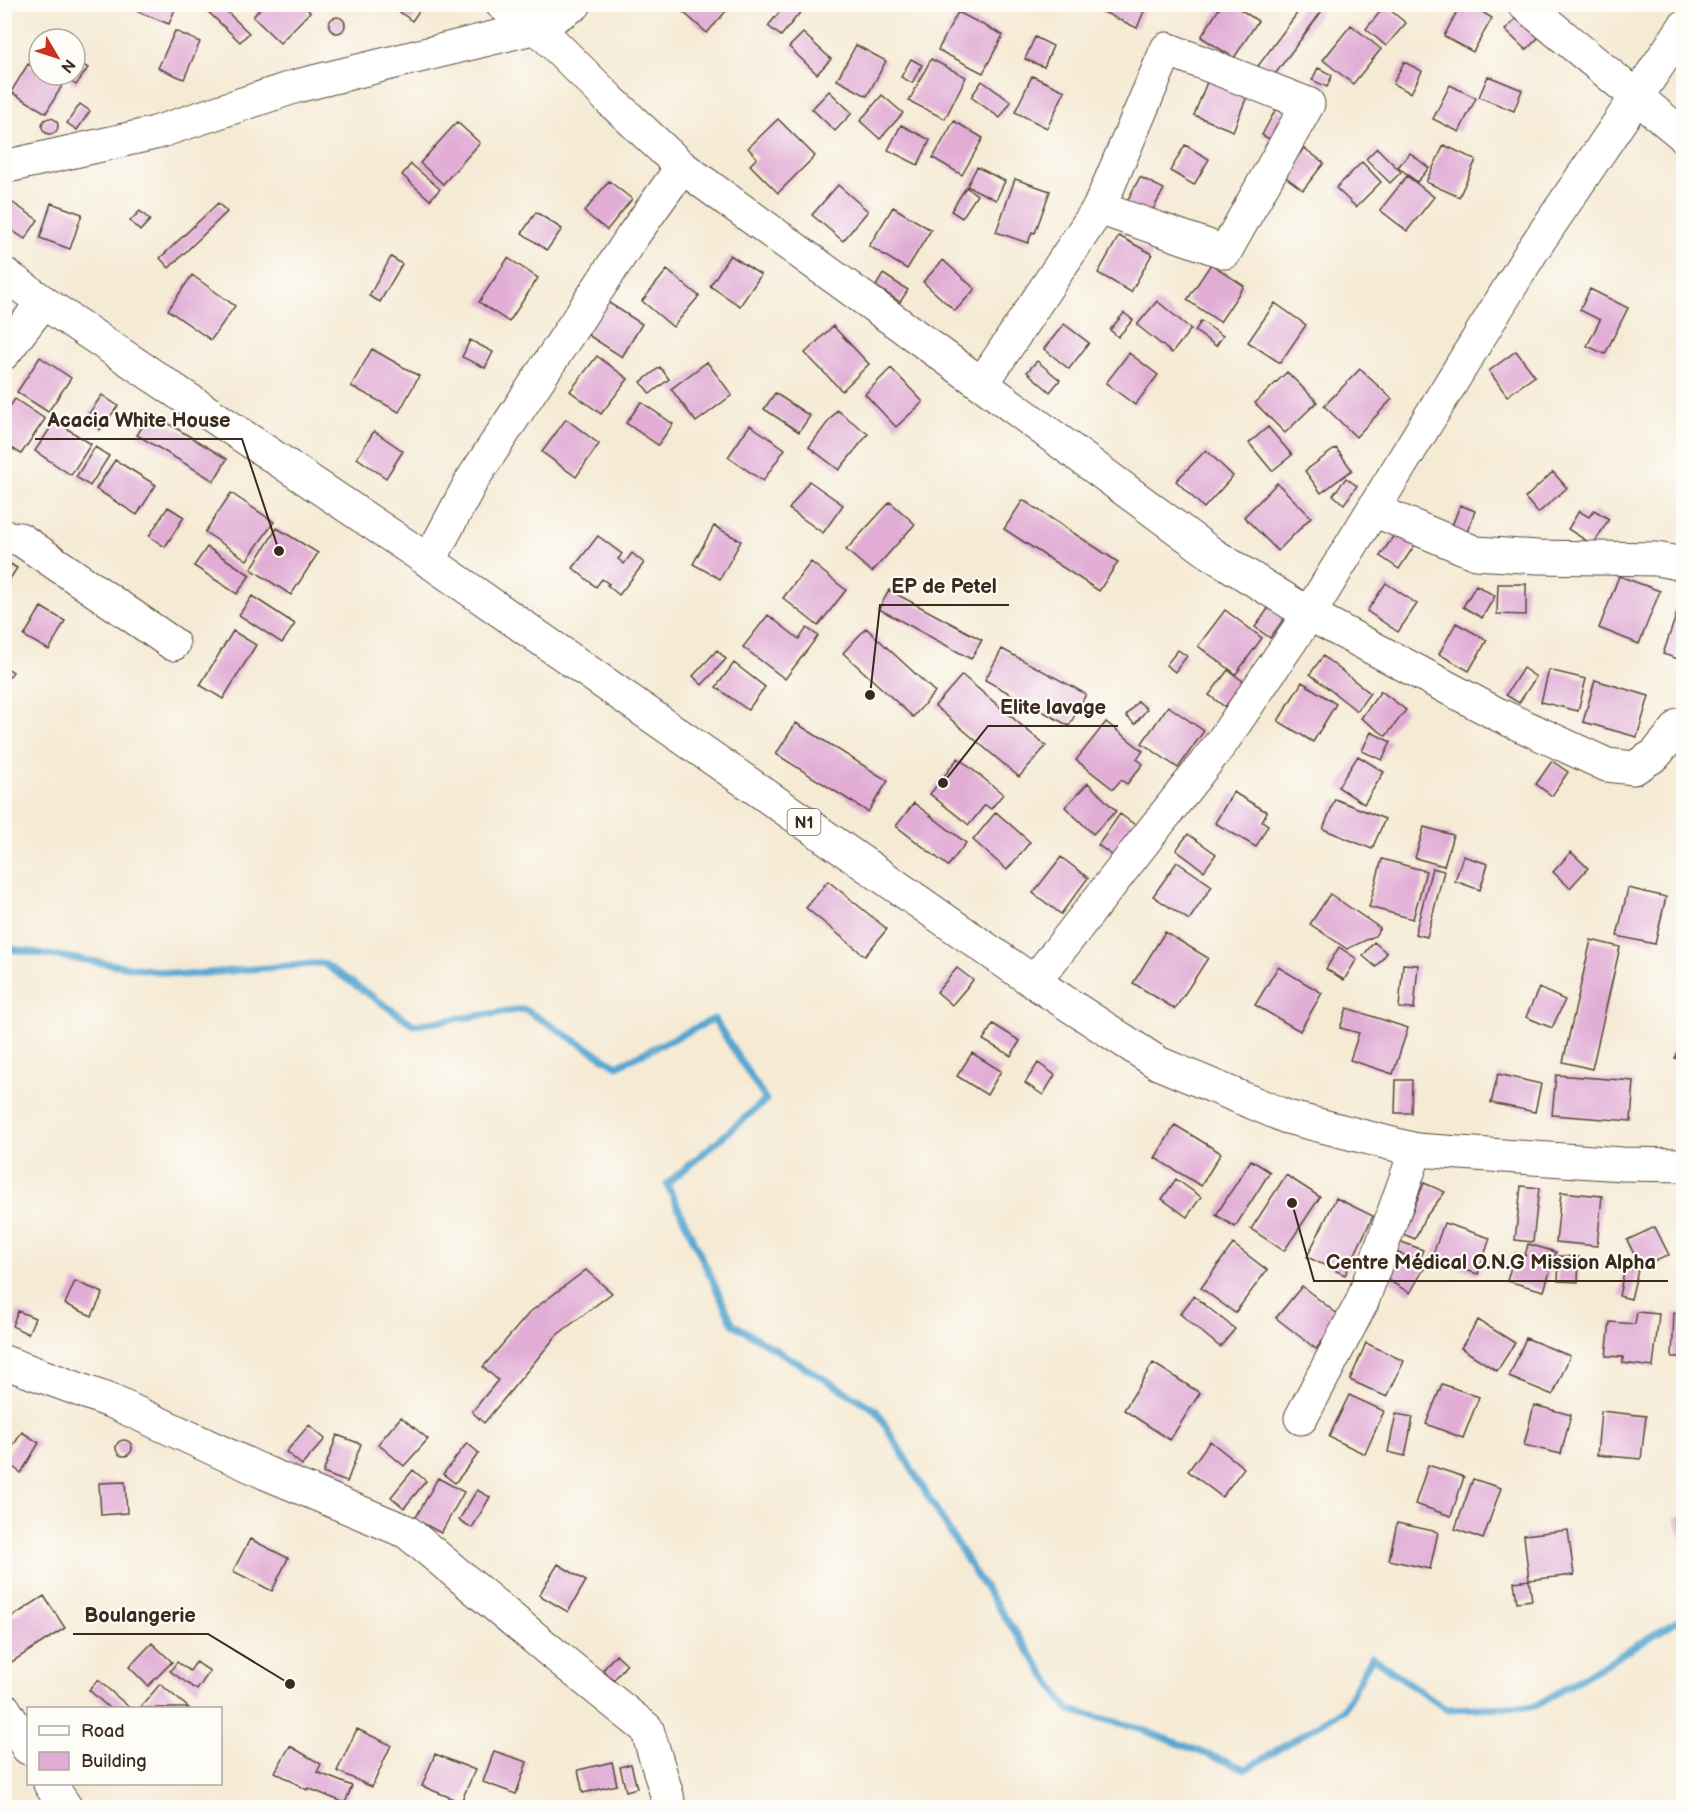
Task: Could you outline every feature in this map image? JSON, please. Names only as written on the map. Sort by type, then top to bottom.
[{"type":"main road","points":[[502,4],[536,16],[611,101],[682,166],[1212,554],[1309,614],[1497,714],[1607,765],[1634,768],[1655,755],[1681,724]]},
{"type":"main road","points":[[4,167],[155,133],[297,86],[574,4]]},
{"type":"main road","points":[[1524,4],[1683,136]]},
{"type":"main road","points":[[1034,982],[1222,742],[1309,614],[1532,251],[1683,27]]},
{"type":"main road","points":[[982,384],[1099,208],[1167,49],[1308,104],[1224,252],[1099,208]]},
{"type":"main road","points":[[429,561],[472,480],[632,237],[682,166]]},
{"type":"main road","name":"N1","points":[[4,274],[429,561],[1034,982],[1158,1063],[1287,1117],[1416,1150],[1622,1164],[1683,1165]]},
{"type":"main road","points":[[4,353],[43,302]]},
{"type":"main road","points":[[1374,510],[1476,553],[1538,557],[1656,559],[1683,564]]},
{"type":"main road","points":[[4,537],[20,539],[173,644]]},
{"type":"main road","points":[[1301,1418],[1362,1302],[1416,1150]]},
{"type":"main road","points":[[4,1362],[113,1402],[266,1473],[407,1532],[647,1729],[668,1795],[669,1808]]},
{"type":"main road","points":[[4,1709],[27,1746]]},
{"type":"main road","points":[[51,1785],[66,1808]]},
{"type":"building","points":[[119,4],[177,4],[169,24]]},
{"type":"building","points":[[203,4],[219,4],[249,33],[240,42],[202,6]]},
{"type":"building","points":[[264,4],[302,4],[310,12],[280,43],[253,17]]},
{"type":"building","points":[[389,4],[424,4],[412,21]]},
{"type":"building","points":[[674,4],[721,4],[727,10],[707,33]]},
{"type":"building","points":[[786,4],[807,4],[781,36],[768,26]]},
{"type":"building","points":[[1099,4],[1147,4],[1137,28],[1097,9]]},
{"type":"building","points":[[1222,4],[1232,4],[1258,21],[1234,58],[1201,37]]},
{"type":"building","points":[[1304,4],[1327,4],[1273,77],[1258,66]]},
{"type":"building","points":[[1461,4],[1469,4],[1492,18],[1473,52],[1444,36]]},
{"type":"building","points":[[1385,6],[1406,23],[1386,46],[1366,29]]},
{"type":"building","points":[[958,12],[1003,35],[983,73],[938,50]]},
{"type":"building","points":[[1519,15],[1540,36],[1526,50],[1505,30]]},
{"type":"building","points":[[337,17],[343,19],[345,25],[343,31],[337,33],[331,31],[329,25],[331,19]]},
{"type":"building","points":[[1351,25],[1381,49],[1353,84],[1323,60]]},
{"type":"building","points":[[175,31],[200,42],[184,79],[158,68]]},
{"type":"building","points":[[803,33],[831,59],[817,74],[789,47]]},
{"type":"building","points":[[1035,37],[1053,46],[1044,67],[1025,59]]},
{"type":"building","points":[[856,45],[886,61],[867,96],[837,80]]},
{"type":"building","points":[[911,59],[922,65],[912,83],[901,77]]},
{"type":"building","points":[[931,59],[966,77],[945,119],[909,101]]},
{"type":"building","points":[[1404,62],[1422,71],[1411,93],[1393,84]]},
{"type":"building","points":[[27,66],[27,87],[61,87],[46,113],[11,92]]},
{"type":"building","points":[[1318,68],[1332,75],[1327,87],[1312,80]]},
{"type":"building","points":[[1211,72],[1250,89],[1233,131],[1194,115]]},
{"type":"building","points":[[1032,76],[1065,91],[1047,128],[1015,112]]},
{"type":"building","points":[[1488,76],[1522,90],[1514,111],[1479,97]]},
{"type":"building","points":[[982,81],[1011,102],[1000,118],[971,97]]},
{"type":"building","points":[[1450,85],[1476,98],[1459,132],[1433,119]]},
{"type":"building","points":[[829,91],[852,113],[835,131],[812,109]]},
{"type":"building","points":[[882,95],[903,113],[880,139],[860,121]]},
{"type":"building","points":[[80,104],[90,111],[77,130],[67,123]]},
{"type":"building","points":[[1276,109],[1290,117],[1275,142],[1262,135]]},
{"type":"building","points":[[50,118],[56,120],[58,126],[56,132],[50,134],[44,132],[42,126],[44,120]]},
{"type":"building","points":[[778,119],[815,156],[778,193],[750,165],[757,158],[748,148]]},
{"type":"building","points":[[954,121],[983,138],[962,175],[933,158]]},
{"type":"building","points":[[457,122],[480,143],[443,184],[420,163]]},
{"type":"building","points":[[901,125],[930,140],[918,165],[888,150]]},
{"type":"building","points":[[11,138],[11,149],[4,149],[4,139]]},
{"type":"building","points":[[1185,145],[1209,159],[1194,185],[1170,171]]},
{"type":"building","points":[[1444,145],[1476,160],[1459,197],[1426,182]]},
{"type":"building","points":[[1304,148],[1324,163],[1303,190],[1283,175]]},
{"type":"building","points":[[1377,148],[1401,172],[1390,183],[1366,159]]},
{"type":"building","points":[[1410,153],[1429,168],[1417,182],[1398,167]]},
{"type":"building","points":[[1362,162],[1381,182],[1356,207],[1336,188]]},
{"type":"building","points":[[411,164],[440,189],[430,200],[402,175]]},
{"type":"building","points":[[977,167],[1005,181],[996,200],[967,186]]},
{"type":"building","points":[[1407,176],[1434,197],[1407,231],[1380,210]]},
{"type":"building","points":[[1140,177],[1164,189],[1150,215],[1126,203]]},
{"type":"building","points":[[1015,179],[1050,191],[1035,233],[1032,232],[1028,243],[996,232]]},
{"type":"building","points":[[609,181],[632,199],[607,230],[584,212]]},
{"type":"building","points":[[838,185],[868,211],[843,241],[812,215]]},
{"type":"building","points":[[966,187],[977,195],[962,218],[951,211]]},
{"type":"building","points":[[4,197],[38,220],[25,239],[4,225]]},
{"type":"building","points":[[51,203],[82,214],[70,249],[40,238]]},
{"type":"building","points":[[218,203],[227,212],[169,268],[160,258]]},
{"type":"building","points":[[893,207],[931,230],[907,269],[869,246]]},
{"type":"building","points":[[140,211],[150,220],[140,231],[130,221]]},
{"type":"building","points":[[536,212],[562,229],[547,250],[522,233]]},
{"type":"building","points":[[1119,236],[1152,254],[1131,292],[1098,273]]},
{"type":"building","points":[[730,255],[761,275],[740,306],[710,286]]},
{"type":"building","points":[[391,257],[402,264],[380,302],[369,296]]},
{"type":"building","points":[[508,258],[538,278],[509,322],[479,302]]},
{"type":"building","points":[[943,260],[975,289],[955,311],[923,282]]},
{"type":"building","points":[[1211,264],[1244,286],[1220,322],[1187,300]]},
{"type":"building","points":[[667,270],[699,296],[673,327],[642,301]]},
{"type":"building","points":[[883,274],[908,290],[900,302],[876,286]]},
{"type":"building","points":[[192,275],[235,306],[211,340],[168,310]]},
{"type":"building","points":[[1590,289],[1628,308],[1605,354],[1587,346],[1600,320],[1580,310]]},
{"type":"building","points":[[606,301],[642,324],[622,357],[585,333]]},
{"type":"building","points":[[1157,301],[1191,329],[1172,353],[1137,325]]},
{"type":"building","points":[[1275,303],[1306,325],[1280,363],[1248,342]]},
{"type":"building","points":[[1124,313],[1133,320],[1118,337],[1110,330]]},
{"type":"building","points":[[1201,321],[1223,336],[1216,346],[1195,331]]},
{"type":"building","points":[[1064,324],[1089,343],[1069,369],[1044,349]]},
{"type":"building","points":[[833,326],[869,364],[842,391],[805,353]]},
{"type":"building","points":[[470,340],[493,352],[485,368],[462,357]]},
{"type":"building","points":[[372,349],[419,376],[399,412],[351,386]]},
{"type":"building","points":[[1516,351],[1535,376],[1507,396],[1489,371]]},
{"type":"building","points":[[1129,353],[1158,375],[1135,405],[1106,383]]},
{"type":"building","points":[[597,356],[628,379],[601,414],[570,391]]},
{"type":"building","points":[[40,357],[71,378],[48,412],[17,392]]},
{"type":"building","points":[[1037,361],[1060,380],[1050,392],[1027,372]]},
{"type":"building","points":[[707,362],[732,395],[696,422],[671,389]]},
{"type":"building","points":[[660,367],[669,379],[650,394],[641,382]]},
{"type":"building","points":[[891,368],[923,402],[896,427],[865,394]]},
{"type":"building","points":[[1360,369],[1392,399],[1356,437],[1324,406]]},
{"type":"building","points":[[1287,372],[1317,402],[1285,433],[1255,403]]},
{"type":"building","points":[[775,393],[810,416],[799,432],[764,409]]},
{"type":"building","points":[[102,395],[118,406],[100,430],[85,419]]},
{"type":"building","points":[[15,399],[45,419],[21,454],[4,443],[4,415]]},
{"type":"building","points":[[641,402],[673,424],[658,445],[626,423]]},
{"type":"building","points":[[837,410],[868,434],[839,470],[809,447]]},
{"type":"building","points":[[151,413],[227,459],[214,481],[137,435]]},
{"type":"building","points":[[566,419],[599,444],[576,477],[542,452]]},
{"type":"building","points":[[55,421],[91,444],[71,475],[35,451]]},
{"type":"building","points":[[750,425],[785,449],[763,481],[728,457]]},
{"type":"building","points":[[1268,427],[1292,455],[1272,471],[1249,443]]},
{"type":"building","points":[[374,431],[403,451],[386,478],[357,458]]},
{"type":"building","points":[[95,447],[109,456],[90,486],[76,477]]},
{"type":"building","points":[[1336,448],[1352,470],[1321,493],[1305,471]]},
{"type":"building","points":[[1206,450],[1233,476],[1204,508],[1176,481]]},
{"type":"building","points":[[115,460],[156,485],[137,515],[96,489]]},
{"type":"building","points":[[1553,472],[1567,488],[1538,513],[1525,498]]},
{"type":"building","points":[[1346,478],[1357,486],[1344,504],[1333,495]]},
{"type":"building","points":[[809,481],[843,505],[823,533],[789,509]]},
{"type":"building","points":[[1277,483],[1311,517],[1278,551],[1244,517]]},
{"type":"building","points":[[231,493],[274,522],[247,560],[205,532]]},
{"type":"building","points":[[1023,500],[1118,562],[1099,591],[1004,529]]},
{"type":"building","points":[[890,502],[915,524],[872,572],[846,550]]},
{"type":"building","points":[[1460,505],[1475,511],[1464,540],[1449,534]]},
{"type":"building","points":[[168,507],[184,517],[165,547],[149,536]]},
{"type":"building","points":[[1594,510],[1609,519],[1593,545],[1568,529],[1579,511],[1589,517]]},
{"type":"building","points":[[714,526],[741,541],[720,579],[693,564]]},
{"type":"building","points":[[277,528],[318,553],[291,595],[251,569]]},
{"type":"building","points":[[1399,528],[1418,540],[1399,569],[1380,556]]},
{"type":"building","points":[[598,536],[622,554],[618,559],[624,564],[632,553],[644,563],[619,595],[602,579],[596,587],[573,568]]},
{"type":"building","points":[[207,547],[250,575],[237,594],[194,566]]},
{"type":"building","points":[[4,560],[17,568],[4,588]]},
{"type":"building","points":[[811,562],[846,590],[818,626],[783,598]]},
{"type":"building","points":[[1619,576],[1660,591],[1639,644],[1599,628]]},
{"type":"building","points":[[1386,583],[1417,604],[1398,632],[1367,611]]},
{"type":"building","points":[[1498,584],[1526,584],[1526,615],[1497,614]]},
{"type":"building","points":[[1476,585],[1495,596],[1482,618],[1463,607]]},
{"type":"building","points":[[889,590],[982,640],[971,659],[879,609]]},
{"type":"building","points":[[252,596],[295,624],[282,643],[239,615]]},
{"type":"building","points":[[1270,606],[1285,617],[1270,638],[1255,627]]},
{"type":"building","points":[[41,607],[65,621],[49,650],[24,636]]},
{"type":"building","points":[[1679,607],[1684,609],[1684,661],[1663,654]]},
{"type":"building","points":[[1225,610],[1262,638],[1236,674],[1198,646]]},
{"type":"building","points":[[768,615],[799,639],[807,628],[818,636],[785,679],[743,647]]},
{"type":"building","points":[[1456,623],[1487,640],[1469,671],[1439,654]]},
{"type":"building","points":[[866,628],[935,692],[913,717],[843,653]]},
{"type":"building","points":[[233,631],[256,645],[223,699],[200,685]]},
{"type":"building","points":[[1002,649],[1086,694],[1069,726],[985,680]]},
{"type":"building","points":[[717,650],[726,659],[702,685],[693,676]]},
{"type":"building","points":[[1178,650],[1187,656],[1175,672],[1166,665]]},
{"type":"building","points":[[1323,656],[1370,693],[1357,711],[1310,674]]},
{"type":"building","points":[[734,663],[765,687],[748,710],[716,687]]},
{"type":"building","points":[[4,666],[13,672],[4,683]]},
{"type":"building","points":[[1523,668],[1536,677],[1519,703],[1506,695]]},
{"type":"building","points":[[1228,670],[1244,682],[1225,707],[1209,695]]},
{"type":"building","points":[[1549,670],[1586,679],[1578,711],[1541,702]]},
{"type":"building","points":[[962,675],[1046,746],[1019,777],[935,706]]},
{"type":"building","points":[[1595,680],[1649,696],[1637,737],[1583,722]]},
{"type":"building","points":[[1302,682],[1336,704],[1313,742],[1278,721]]},
{"type":"building","points":[[1381,691],[1406,710],[1386,736],[1361,718]]},
{"type":"building","points":[[1138,701],[1147,709],[1135,724],[1126,716]]},
{"type":"building","points":[[1168,706],[1204,731],[1178,768],[1142,743]]},
{"type":"building","points":[[1106,722],[1143,751],[1137,759],[1143,764],[1127,784],[1121,780],[1113,789],[1076,760]]},
{"type":"building","points":[[796,723],[888,781],[868,812],[776,754]]},
{"type":"building","points":[[1371,732],[1391,742],[1382,760],[1362,751]]},
{"type":"building","points":[[1358,756],[1384,772],[1364,804],[1338,787]]},
{"type":"building","points":[[958,758],[1003,794],[991,809],[985,805],[969,825],[930,794]]},
{"type":"building","points":[[1552,761],[1568,772],[1552,796],[1536,784]]},
{"type":"building","points":[[1088,783],[1116,811],[1093,834],[1065,807]]},
{"type":"building","points":[[1233,792],[1267,812],[1262,821],[1268,825],[1256,847],[1215,823]]},
{"type":"building","points":[[1335,799],[1385,819],[1372,849],[1323,829]]},
{"type":"building","points":[[914,803],[966,843],[948,866],[896,826]]},
{"type":"building","points":[[996,812],[1030,842],[1007,870],[973,840]]},
{"type":"building","points":[[1120,814],[1142,830],[1120,861],[1098,845]]},
{"type":"building","points":[[1424,827],[1453,835],[1444,866],[1415,858]]},
{"type":"building","points":[[1188,834],[1216,854],[1204,871],[1176,850]]},
{"type":"building","points":[[1571,852],[1588,868],[1570,888],[1553,872]]},
{"type":"building","points":[[1463,856],[1488,864],[1480,890],[1455,881]]},
{"type":"building","points":[[1061,857],[1088,878],[1061,914],[1033,893]]},
{"type":"building","points":[[1382,859],[1426,871],[1413,919],[1369,907]]},
{"type":"building","points":[[1177,862],[1212,886],[1189,920],[1153,896]]},
{"type":"building","points":[[1432,868],[1444,871],[1427,937],[1415,934]]},
{"type":"building","points":[[828,881],[887,929],[865,956],[806,908]]},
{"type":"building","points":[[1628,888],[1666,897],[1655,944],[1617,936]]},
{"type":"building","points":[[1330,894],[1380,928],[1375,936],[1347,949],[1310,924]]},
{"type":"building","points":[[1165,932],[1208,958],[1175,1009],[1133,983]]},
{"type":"building","points":[[1591,940],[1620,947],[1592,1069],[1563,1062]]},
{"type":"building","points":[[1374,942],[1387,953],[1376,967],[1363,956]]},
{"type":"building","points":[[1339,947],[1357,959],[1344,980],[1326,969]]},
{"type":"building","points":[[1403,964],[1418,965],[1414,1009],[1399,1008]]},
{"type":"building","points":[[1278,967],[1322,993],[1300,1031],[1255,1005]]},
{"type":"building","points":[[957,968],[973,980],[952,1005],[937,992]]},
{"type":"building","points":[[1539,988],[1565,1000],[1552,1028],[1526,1017]]},
{"type":"building","points":[[1347,1008],[1408,1028],[1393,1074],[1350,1060],[1359,1033],[1340,1028]]},
{"type":"building","points":[[993,1024],[1020,1041],[1011,1056],[983,1040]]},
{"type":"building","points":[[1681,1038],[1684,1039],[1684,1061],[1675,1058]]},
{"type":"building","points":[[972,1053],[1001,1071],[987,1095],[957,1076]]},
{"type":"building","points":[[1038,1063],[1055,1075],[1043,1095],[1025,1083]]},
{"type":"building","points":[[1684,1066],[1684,1085],[1678,1083]]},
{"type":"building","points":[[1498,1074],[1541,1084],[1535,1112],[1491,1103]]},
{"type":"building","points":[[1556,1075],[1634,1081],[1631,1121],[1552,1115]]},
{"type":"building","points":[[1396,1080],[1412,1080],[1411,1113],[1395,1113]]},
{"type":"building","points":[[1175,1125],[1221,1153],[1201,1186],[1155,1158]]},
{"type":"building","points":[[1251,1160],[1270,1172],[1235,1227],[1216,1215]]},
{"type":"building","points":[[1286,1175],[1320,1197],[1284,1251],[1251,1229]]},
{"type":"building","points":[[1176,1179],[1201,1197],[1187,1217],[1162,1199]]},
{"type":"building","points":[[1424,1183],[1445,1192],[1424,1219],[1415,1239],[1403,1234]]},
{"type":"building","points":[[1521,1186],[1539,1188],[1533,1242],[1515,1240]]},
{"type":"building","points":[[1561,1192],[1602,1196],[1597,1246],[1556,1242]]},
{"type":"building","points":[[1336,1198],[1373,1216],[1345,1275],[1307,1257]]},
{"type":"building","points":[[1444,1223],[1490,1238],[1478,1274],[1431,1260]]},
{"type":"building","points":[[1655,1227],[1669,1255],[1641,1268],[1627,1240]]},
{"type":"building","points":[[1399,1241],[1423,1250],[1419,1260],[1395,1252]]},
{"type":"building","points":[[1233,1244],[1267,1270],[1235,1313],[1201,1288]]},
{"type":"building","points":[[1528,1244],[1556,1252],[1544,1291],[1507,1281],[1515,1253],[1525,1256]]},
{"type":"building","points":[[1393,1256],[1410,1267],[1414,1261],[1425,1267],[1410,1293],[1381,1276]]},
{"type":"building","points":[[1559,1256],[1579,1257],[1578,1282],[1558,1281]]},
{"type":"building","points":[[1625,1267],[1638,1270],[1631,1299],[1619,1296]]},
{"type":"building","points":[[586,1270],[612,1293],[557,1335],[484,1423],[472,1412],[498,1380],[483,1367],[530,1312]]},
{"type":"building","points":[[75,1281],[103,1293],[92,1316],[65,1304]]},
{"type":"building","points":[[1302,1286],[1341,1317],[1316,1349],[1276,1318]]},
{"type":"building","points":[[1194,1296],[1235,1329],[1220,1347],[1180,1314]]},
{"type":"building","points":[[18,1311],[35,1318],[28,1334],[12,1326]]},
{"type":"building","points":[[1637,1312],[1659,1314],[1653,1367],[1623,1363],[1623,1357],[1606,1356],[1610,1322],[1635,1324]]},
{"type":"building","points":[[1674,1313],[1684,1313],[1684,1357],[1672,1357]]},
{"type":"building","points":[[1478,1320],[1515,1343],[1497,1371],[1461,1348]]},
{"type":"building","points":[[1526,1338],[1570,1356],[1553,1395],[1509,1377]]},
{"type":"building","points":[[1366,1343],[1404,1361],[1387,1397],[1350,1380]]},
{"type":"building","points":[[1153,1363],[1200,1393],[1170,1440],[1124,1410]]},
{"type":"building","points":[[1442,1384],[1479,1397],[1463,1438],[1426,1424]]},
{"type":"building","points":[[1349,1395],[1384,1411],[1365,1454],[1329,1437]]},
{"type":"building","points":[[1534,1405],[1571,1415],[1561,1454],[1524,1445]]},
{"type":"building","points":[[1601,1411],[1646,1416],[1641,1459],[1597,1455]]},
{"type":"building","points":[[1396,1414],[1413,1417],[1405,1456],[1388,1452]]},
{"type":"building","points":[[401,1417],[428,1439],[404,1466],[378,1444]]},
{"type":"building","points":[[309,1425],[325,1439],[302,1465],[286,1452]]},
{"type":"building","points":[[22,1432],[39,1443],[21,1473],[4,1460]]},
{"type":"building","points":[[337,1435],[361,1444],[347,1482],[323,1473]]},
{"type":"building","points":[[124,1440],[130,1442],[132,1448],[130,1454],[124,1456],[118,1454],[116,1448],[118,1442]]},
{"type":"building","points":[[1210,1441],[1244,1468],[1222,1497],[1188,1471]]},
{"type":"building","points":[[467,1443],[479,1453],[455,1483],[443,1474]]},
{"type":"building","points":[[1428,1465],[1464,1477],[1451,1516],[1415,1504]]},
{"type":"building","points":[[413,1470],[426,1481],[404,1508],[391,1497]]},
{"type":"building","points":[[438,1478],[464,1492],[441,1533],[415,1519]]},
{"type":"building","points":[[1473,1479],[1501,1488],[1483,1539],[1455,1529]]},
{"type":"building","points":[[125,1482],[127,1513],[101,1515],[99,1483]]},
{"type":"building","points":[[477,1490],[490,1497],[472,1528],[459,1520]]},
{"type":"building","points":[[1684,1515],[1684,1542],[1683,1542],[1674,1518]]},
{"type":"building","points":[[1397,1523],[1438,1532],[1430,1569],[1389,1560]]},
{"type":"building","points":[[1568,1530],[1574,1575],[1529,1580],[1524,1535]]},
{"type":"building","points":[[250,1539],[288,1558],[272,1591],[233,1571]]},
{"type":"building","points":[[558,1564],[586,1581],[568,1612],[539,1595]]},
{"type":"building","points":[[1529,1580],[1532,1600],[1517,1602],[1514,1582]]},
{"type":"building","points":[[44,1596],[65,1628],[10,1663],[4,1655],[4,1622]]},
{"type":"building","points":[[152,1643],[172,1662],[148,1686],[129,1667]]},
{"type":"building","points":[[616,1654],[627,1664],[614,1680],[603,1670]]},
{"type":"building","points":[[177,1662],[190,1671],[196,1662],[210,1671],[197,1690],[170,1671]]},
{"type":"building","points":[[98,1680],[129,1707],[108,1707],[89,1690]]},
{"type":"building","points":[[160,1684],[188,1707],[141,1707]]},
{"type":"building","points":[[357,1729],[391,1745],[372,1787],[337,1771]]},
{"type":"building","points":[[290,1746],[321,1764],[317,1772],[352,1786],[345,1803],[308,1788],[307,1790],[275,1772]]},
{"type":"building","points":[[494,1751],[527,1762],[516,1794],[483,1782]]},
{"type":"building","points":[[435,1754],[475,1770],[461,1802],[422,1786]]},
{"type":"building","points":[[612,1762],[617,1785],[583,1793],[578,1770]]},
{"type":"building","points":[[631,1764],[637,1788],[626,1791],[620,1767]]},
{"type":"waterway","points":[[4,948],[184,975],[323,963],[414,1025],[524,1009],[617,1066],[714,1019],[766,1100],[667,1184],[733,1324],[876,1410],[974,1572],[1069,1710],[1135,1727],[1246,1769],[1343,1710],[1372,1657],[1446,1709],[1535,1706],[1684,1617]]},
{"type":"place","name":"Acacia White House","points":[[279,551]]},
{"type":"place","name":"EP de Petel","points":[[870,695]]},
{"type":"place","name":"Elite lavage","points":[[943,783]]},
{"type":"place","name":"Centre Médical O.N.G Mission Alpha","points":[[1292,1203]]},
{"type":"place","name":"Boulangerie","points":[[290,1684]]}]
